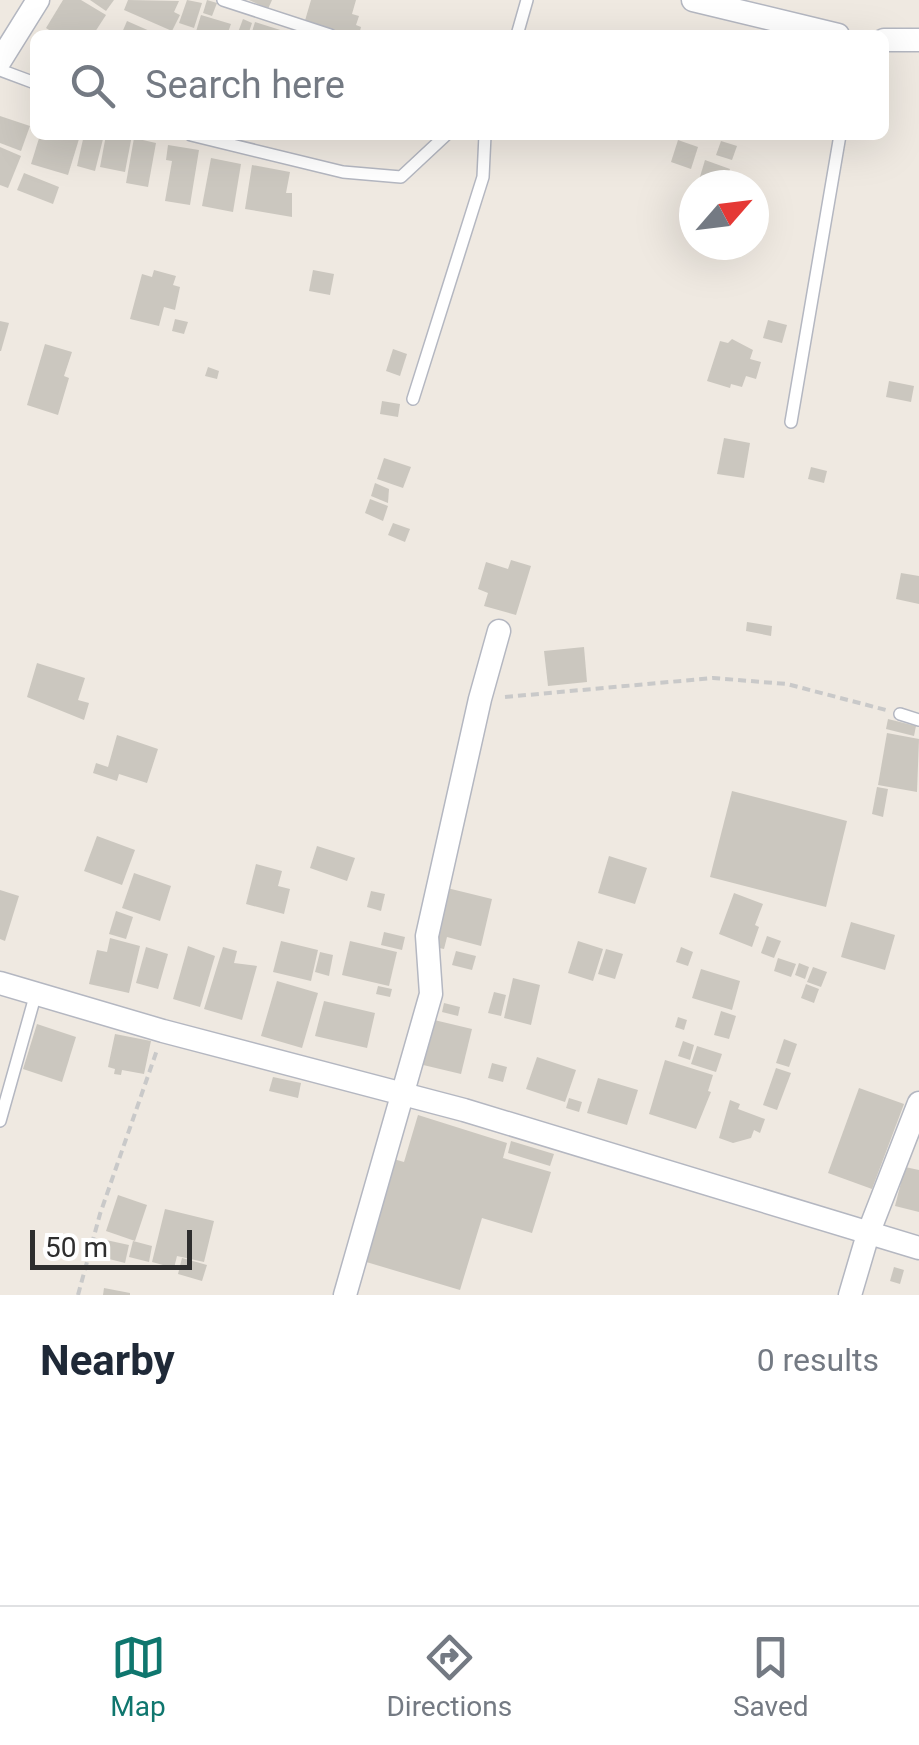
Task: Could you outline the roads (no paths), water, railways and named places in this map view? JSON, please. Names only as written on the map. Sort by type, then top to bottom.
[{"type":"street","points":[[0,61],[38,0]]},
{"type":"street","points":[[694,0],[817,30]]},
{"type":"street","points":[[889,40],[919,40]]},
{"type":"street","points":[[345,1295],[430,994],[427,936],[499,631]]},
{"type":"street","points":[[0,983],[164,1032],[402,1092],[919,1248]]},
{"type":"street","points":[[850,1295],[868,1234],[919,1103]]},
{"type":"lane","points":[[223,0],[315,30]]},
{"type":"lane","points":[[518,30],[527,0]]},
{"type":"lane","points":[[0,70],[30,82]]},
{"type":"lane","points":[[212,140],[343,172],[402,177],[441,140]]},
{"type":"lane","points":[[414,399],[483,177],[485,140]]},
{"type":"lane","points":[[791,422],[839,140]]},
{"type":"lane","points":[[900,714],[919,720]]},
{"type":"lane","points":[[0,1121],[36,993]]}]
